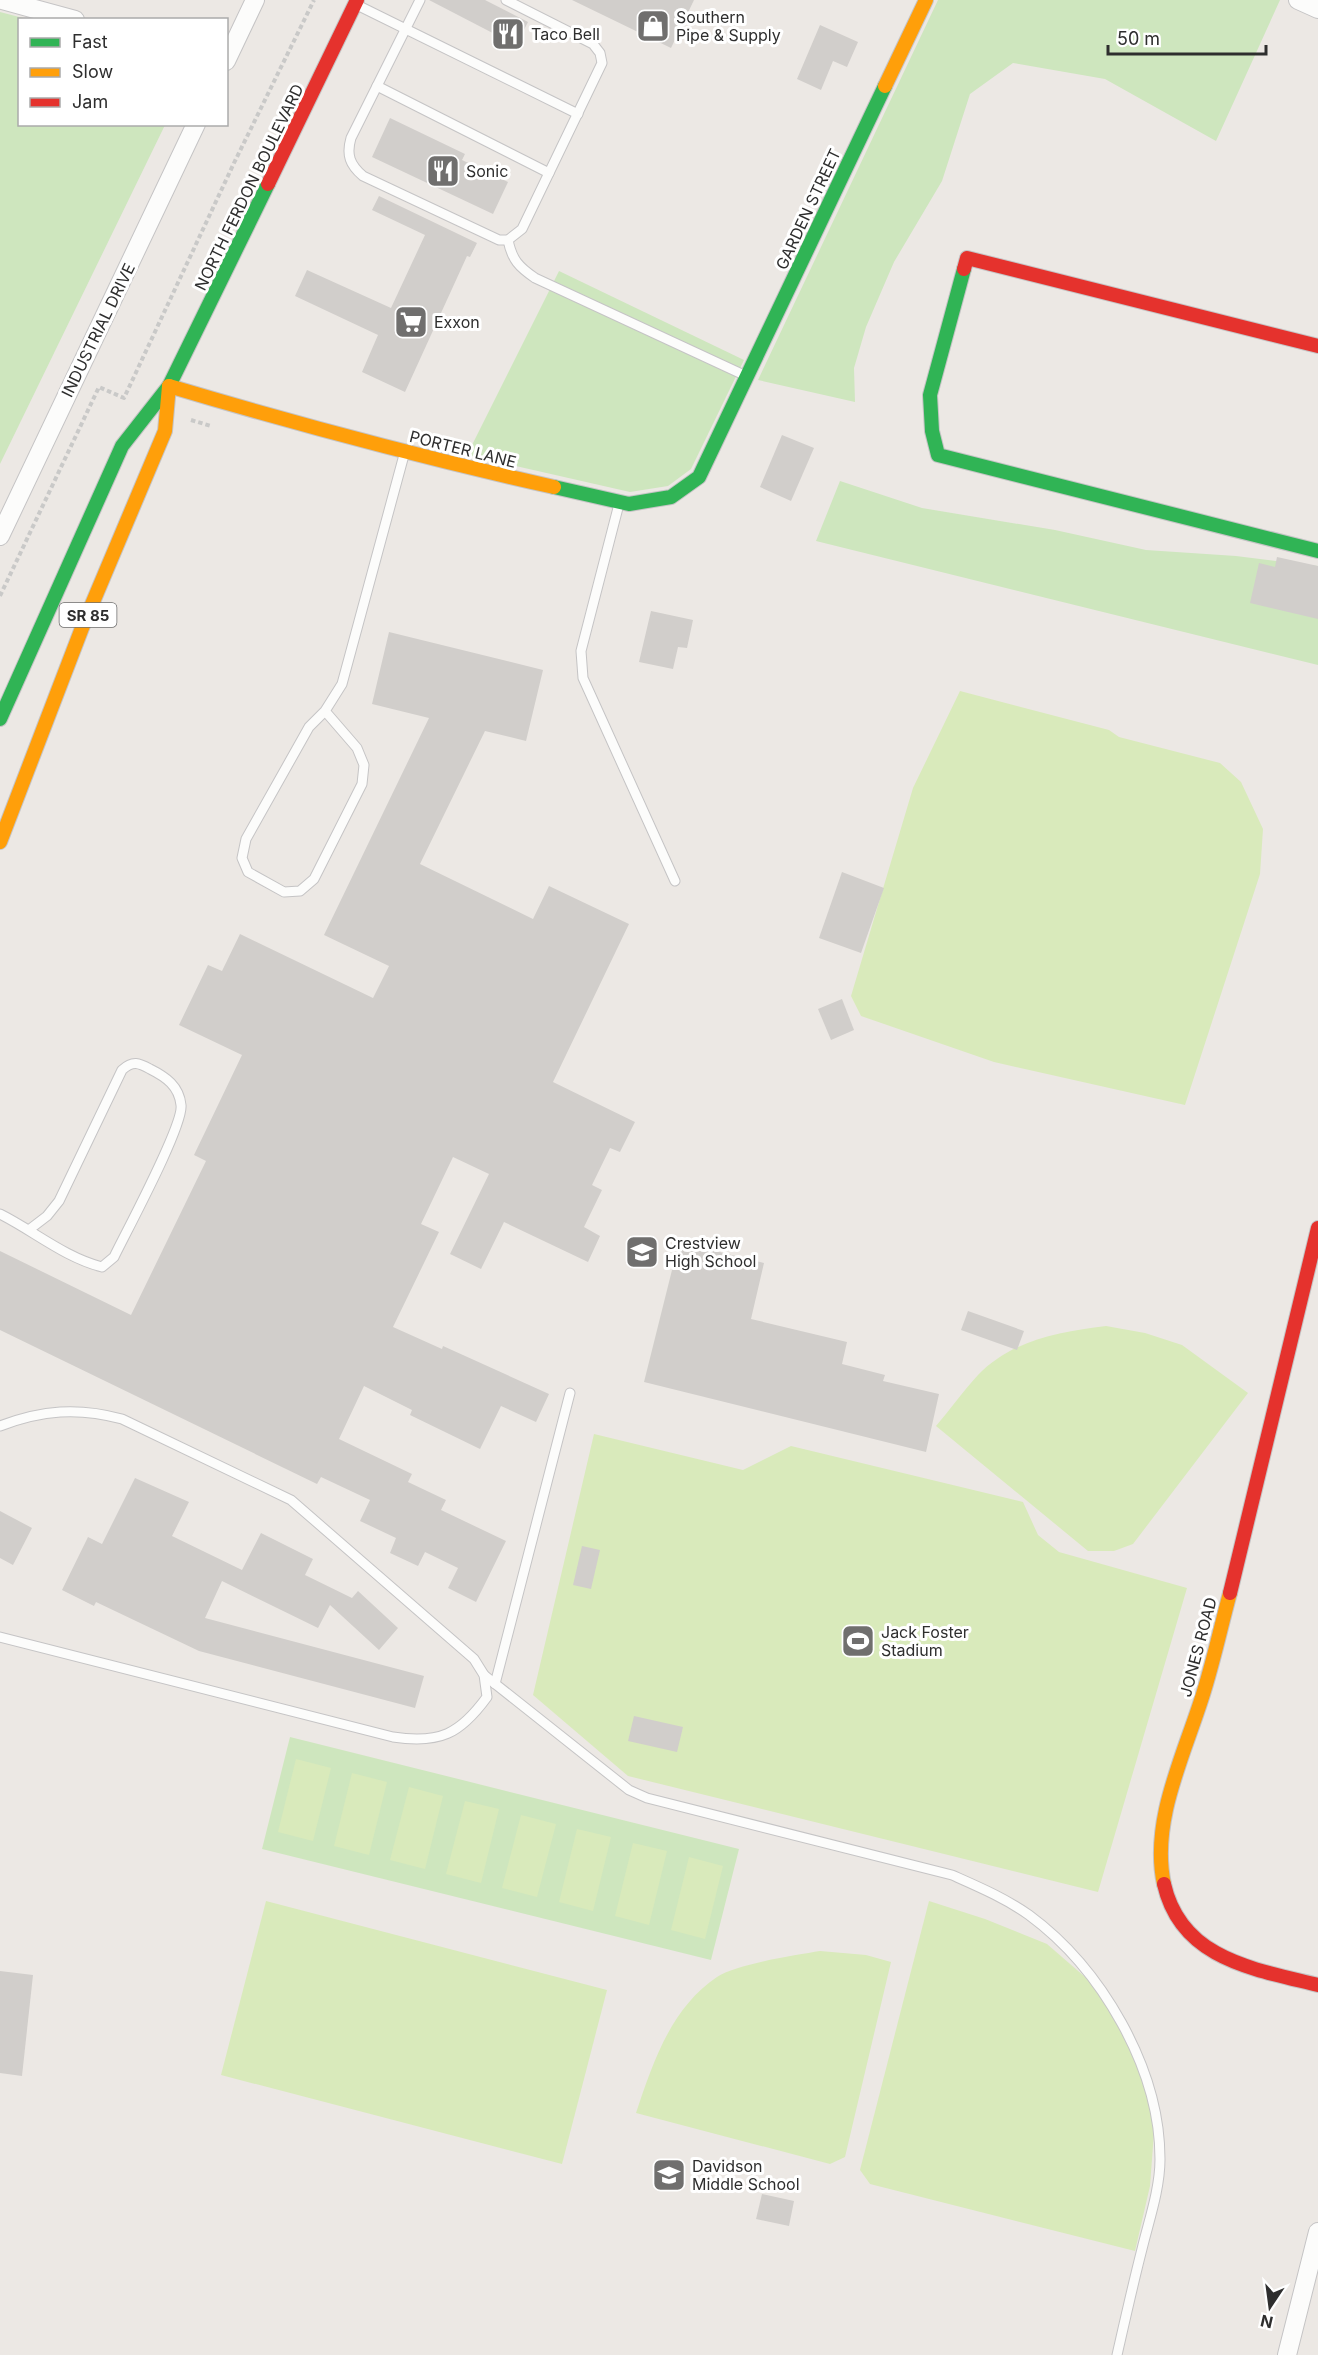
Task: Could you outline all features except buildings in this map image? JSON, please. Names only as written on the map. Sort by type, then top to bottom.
[{"type":"street","points":[[2,0],[68,18]]},
{"type":"street","points":[[228,57],[255,0]]},
{"type":"street","name":"GARDEN STREET","points":[[720,433],[927,0]]},
{"type":"street","points":[[1298,0],[1318,9]]},
{"type":"street","name":"NORTH FERDON BOULEVARD","points":[[0,719],[122,446],[169,386],[356,2]]},
{"type":"street","name":"INDUSTRIAL DRIVE","points":[[0,536],[195,126]]},
{"type":"street","points":[[1318,346],[967,258],[930,395],[932,430],[938,455],[1318,551]]},
{"type":"street","name":"NORTH FERDON BOULEVARD","points":[[0,842],[82,628],[165,432],[169,386]]},
{"type":"street","name":"PORTER LANE","points":[[169,386],[234,407],[405,452],[619,502],[652,501],[682,491],[699,477],[720,433]]},
{"type":"street","name":"JONES ROAD","points":[[1318,1228],[1208,1676],[1169,1809],[1161,1863],[1167,1898],[1175,1915],[1196,1940],[1240,1964],[1318,1985]]},
{"type":"street","points":[[1287,2355],[1318,2232]]},
{"type":"lane","points":[[420,0],[376,86],[348,148],[349,160],[363,176],[492,238],[508,240],[522,229],[602,63],[600,53],[593,44],[506,0]]},
{"type":"lane","points":[[356,2],[578,114]]},
{"type":"lane","points":[[376,86],[549,173]]},
{"type":"lane","points":[[508,240],[511,255],[518,266],[535,278],[747,377]]},
{"type":"lane","points":[[325,711],[357,748],[364,765],[362,784],[314,879],[300,891],[284,891],[248,872],[242,858],[246,839],[309,727],[325,711],[342,684],[405,452]]},
{"type":"lane","points":[[619,502],[581,651],[581,671],[612,746],[675,881]]},
{"type":"lane","points":[[0,1214],[30,1229],[41,1239],[89,1264],[102,1268],[114,1257],[181,1119],[178,1091],[166,1077],[138,1062],[129,1063],[122,1070],[59,1201],[47,1216],[30,1229]]},
{"type":"lane","points":[[495,1684],[570,1393]]},
{"type":"lane","points":[[0,1426],[22,1417],[62,1410],[94,1411],[122,1419],[267,1487],[291,1500],[474,1659],[484,1675],[630,1790],[647,1798],[952,1875],[993,1893],[1028,1914],[1077,1958],[1098,1984],[1118,2018],[1144,2073],[1158,2120],[1160,2162],[1153,2206],[1117,2355]]},
{"type":"lane","points":[[0,1637],[416,1741],[444,1736],[470,1720],[487,1697],[484,1675]]},
{"type":"path","points":[[0,596],[99,387],[124,398],[234,163],[314,0]]},
{"type":"green space","points":[[938,0],[1280,0],[1216,141],[1105,79],[1013,63],[970,94],[942,181],[894,262],[866,327],[854,368],[855,402],[758,380]]},
{"type":"green space","points":[[0,12],[23,18],[18,18],[18,126],[165,126],[0,464]]},
{"type":"green space","points":[[559,271],[744,360],[691,469],[668,486],[630,492],[467,455]]},
{"type":"green space","points":[[840,481],[922,508],[1055,530],[1146,550],[1236,556],[1318,566],[1318,665],[816,541]]},
{"type":"green space","points":[[960,691],[1109,730],[1119,737],[1220,763],[1241,782],[1263,829],[1260,874],[1185,1105],[994,1062],[861,1016],[851,996],[913,788]]},
{"type":"green space","points":[[1106,1326],[1145,1333],[1182,1345],[1248,1393],[1133,1544],[1114,1551],[1088,1551],[936,1426],[978,1375],[1006,1353],[1054,1335]]},
{"type":"green space","name":"Jack Foster Stadium","points":[[594,1434],[743,1470],[791,1446],[1023,1502],[1038,1535],[1059,1552],[1187,1588],[1098,1892],[628,1776],[533,1695]]},
{"type":"green space","points":[[290,1737],[739,1849],[711,1960],[262,1849]]},
{"type":"green space","points":[[296,1759],[331,1768],[313,1841],[278,1832]]},
{"type":"green space","points":[[352,1773],[387,1782],[369,1855],[334,1846]]},
{"type":"green space","points":[[409,1787],[443,1796],[425,1869],[390,1860]]},
{"type":"green space","points":[[465,1801],[499,1809],[481,1883],[446,1874]]},
{"type":"green space","points":[[521,1815],[556,1824],[537,1897],[502,1888]]},
{"type":"green space","points":[[577,1829],[611,1837],[593,1911],[559,1902]]},
{"type":"green space","points":[[633,1843],[667,1851],[649,1925],[615,1916]]},
{"type":"green space","points":[[689,1857],[723,1866],[705,1939],[671,1930]]},
{"type":"green space","points":[[266,1901],[607,1990],[562,2164],[221,2075]]},
{"type":"green space","points":[[929,1901],[985,1919],[1047,1944],[1092,1983],[1130,2042],[1155,2119],[1150,2186],[1135,2251],[870,2184],[860,2170]]},
{"type":"green space","points":[[820,1951],[866,1955],[891,1962],[845,2157],[830,2164],[636,2113],[649,2075],[666,2038],[687,2004],[701,1990],[717,1977],[738,1968]]},
{"type":"traffic: fast","points":[[554,487],[629,504],[671,497],[699,477],[885,86]]},
{"type":"traffic: fast","points":[[0,719],[122,446],[169,386],[268,184]]},
{"type":"traffic: fast","points":[[964,269],[930,395],[932,431],[938,455],[1318,551]]},
{"type":"traffic: slow","points":[[885,86],[926,0]]},
{"type":"traffic: slow","points":[[169,386],[360,440],[554,487]]},
{"type":"traffic: slow","points":[[0,842],[82,628],[165,431],[169,386]]},
{"type":"traffic: slow","points":[[1164,1884],[1161,1860],[1166,1811],[1172,1786],[1208,1679],[1230,1593]]},
{"type":"traffic: jam","points":[[268,184],[357,0]]},
{"type":"traffic: jam","points":[[964,269],[967,258],[1318,346]]},
{"type":"traffic: jam","points":[[1230,1593],[1318,1228]]},
{"type":"traffic: jam","points":[[1164,1884],[1173,1909],[1186,1929],[1203,1945],[1245,1966],[1318,1985]]},
{"type":"place","name":"Southern Pipe & Supply","points":[[653,26]]},
{"type":"place","name":"Taco Bell","points":[[508,34]]},
{"type":"place","name":"Sonic","points":[[443,171]]},
{"type":"place","name":"Exxon","points":[[411,322]]},
{"type":"place","name":"Crestview High School","points":[[642,1252]]},
{"type":"place","name":"Jack Foster Stadium","points":[[858,1641]]},
{"type":"place","name":"Davidson Middle School","points":[[669,2175]]}]
